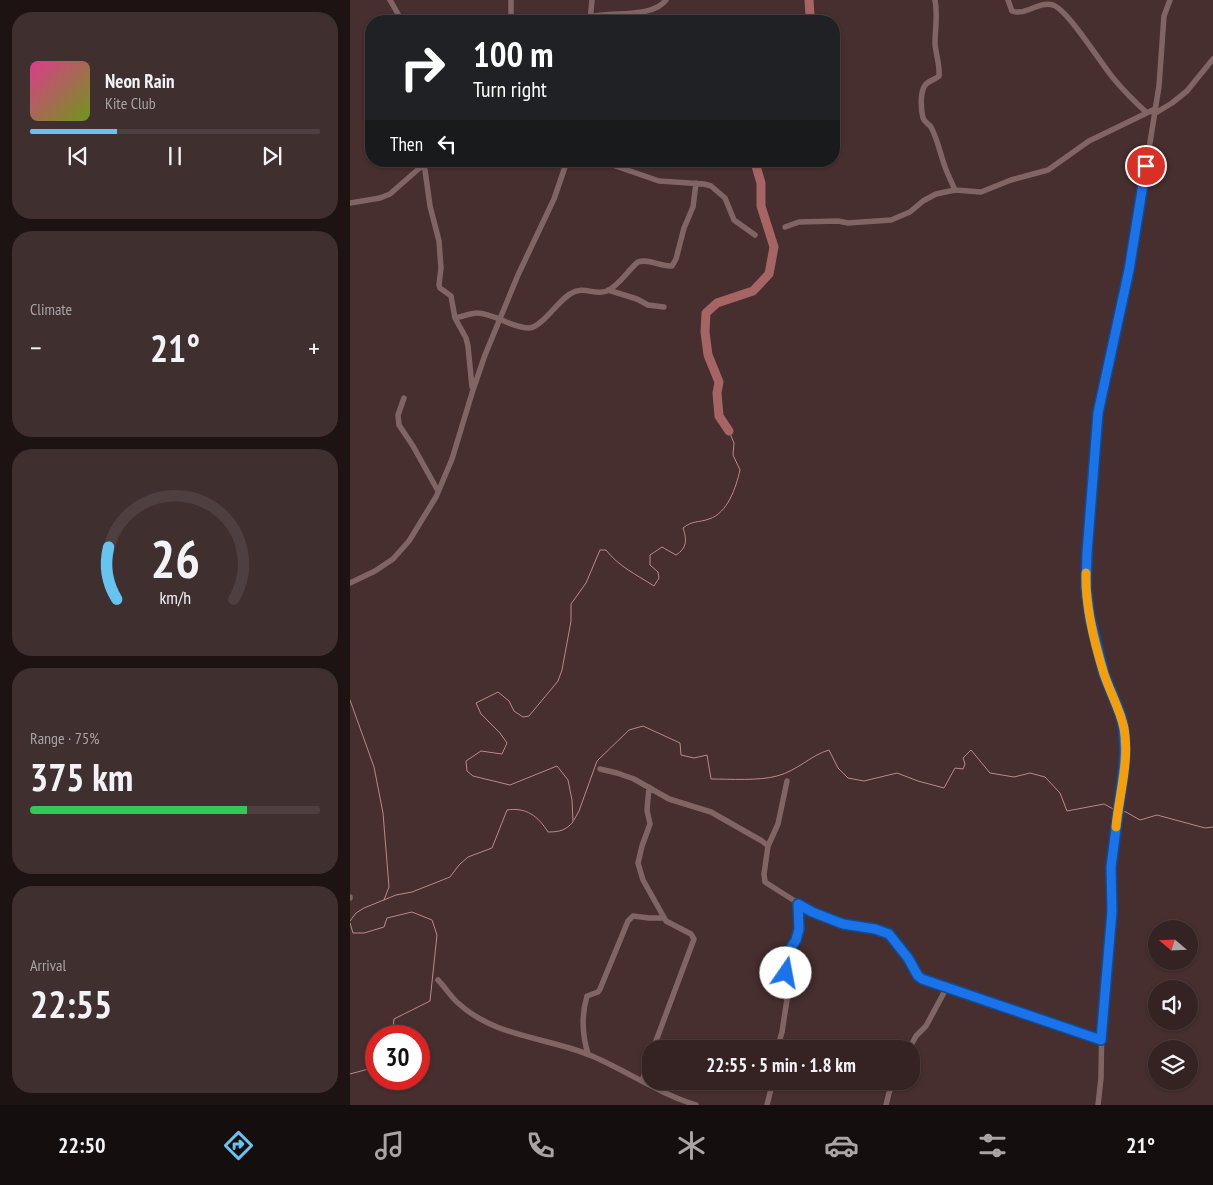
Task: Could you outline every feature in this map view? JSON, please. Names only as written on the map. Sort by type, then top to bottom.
[{"type":"street","points":[[390,0],[399,15]]},
{"type":"street","points":[[511,0],[511,15]]},
{"type":"street","points":[[590,15],[592,0]]},
{"type":"street","points":[[599,15],[648,12],[660,6],[666,0]]},
{"type":"street","points":[[935,0],[938,14],[935,46],[940,70],[939,76],[924,86],[921,97],[923,117],[925,122],[931,126],[955,190]]},
{"type":"street","points":[[1008,0],[1012,11],[1015,12],[1022,12],[1044,4],[1060,9],[1114,80],[1146,112]]},
{"type":"street","points":[[1098,1105],[1101,1078],[1101,1040],[1112,911],[1111,867],[1125,751],[1121,716],[1104,674],[1090,618],[1086,587],[1087,553],[1098,413],[1129,270],[1159,86],[1164,16],[1170,0]]},
{"type":"street","points":[[785,226],[799,222],[848,223],[891,220],[910,212],[923,201],[936,194],[955,190],[981,192],[1011,180],[1048,170],[1089,141],[1146,112],[1154,111],[1172,103],[1187,91],[1213,60]]},
{"type":"street","points":[[350,204],[374,200],[390,194],[418,167]]},
{"type":"street","points":[[423,167],[439,241],[442,268],[439,284],[440,288],[451,296],[454,318],[466,338],[472,390]]},
{"type":"street","points":[[350,583],[394,559],[410,541],[438,491],[452,459],[472,390],[518,274],[554,199],[565,167]]},
{"type":"street","points":[[618,167],[658,181],[711,186],[725,198],[734,220],[755,235]]},
{"type":"street","points":[[454,318],[476,313],[518,326],[533,327],[541,322],[555,306],[570,294],[581,289],[598,292],[608,290],[638,262],[643,260],[669,267],[674,264],[684,228],[694,207],[696,184]]},
{"type":"street","points":[[608,290],[637,299],[648,305],[664,308]]},
{"type":"street","points":[[404,398],[398,415],[399,425],[438,491]]},
{"type":"street","points":[[600,769],[617,773],[649,787],[668,799],[711,812],[768,846]]},
{"type":"street","points":[[786,781],[778,824],[768,846],[764,874],[765,882],[812,912],[835,921],[875,929],[889,934],[908,958],[918,976],[994,1005],[1101,1040]]},
{"type":"street","points":[[649,787],[647,810],[650,824],[638,863],[643,880],[664,918],[670,924],[694,936],[656,1040]]},
{"type":"street","points":[[780,1040],[788,994],[786,957],[796,940],[799,929],[798,904]]},
{"type":"street","points":[[588,1054],[583,1039],[582,1027],[586,996],[598,992],[600,989],[631,917],[664,918]]},
{"type":"street","points":[[438,980],[458,1003],[496,1027],[528,1038],[568,1046],[642,1080]]},
{"type":"street","points":[[914,1040],[926,1026],[947,987]]},
{"type":"street","points":[[662,1090],[696,1105]]},
{"type":"street","points":[[767,1105],[771,1090]]},
{"type":"street","points":[[886,1105],[890,1090]]},
{"type":"waterway","points":[[809,0],[810,15]]},
{"type":"waterway","points":[[729,431],[719,416],[717,393],[719,382],[708,355],[705,332],[706,313],[717,303],[753,291],[769,274],[774,247],[761,206],[761,183],[756,167]]},
{"type":"waterway","points":[[350,921],[356,913],[364,908],[450,877],[468,857],[492,848],[507,810],[526,811],[536,817],[548,832],[562,830],[573,822],[572,800],[568,780],[557,766],[510,785],[473,776],[467,771],[466,761],[481,751],[502,754],[507,743],[481,714],[476,703],[498,692],[509,701],[514,711],[523,717],[529,716],[558,681],[562,670],[571,621],[571,604],[586,583],[600,550],[606,550],[622,566],[654,586],[659,578],[658,572],[650,565],[650,555],[662,547],[676,555],[684,547],[685,536],[683,528],[716,516],[730,499],[740,470],[733,455],[734,443],[729,431]]},
{"type":"waterway","points":[[350,700],[374,767],[383,813],[389,887],[384,900]]},
{"type":"waterway","points":[[574,820],[597,761],[629,730],[643,726],[680,743],[681,755],[694,758],[707,755],[711,779],[770,778],[791,771],[816,755],[829,750],[838,768],[848,778],[864,781],[897,773],[944,788],[955,768],[963,769],[965,764],[963,758],[971,750],[990,773],[1014,777],[1030,773],[1045,777],[1060,793],[1067,811],[1104,804],[1117,811]]},
{"type":"waterway","points":[[1121,811],[1140,820],[1157,815],[1205,828],[1213,827]]},
{"type":"waterway","points":[[350,923],[353,933],[364,933],[384,927],[387,918],[412,912],[432,920],[437,935],[430,1001],[394,1019],[393,1025]]},
{"type":"waterway","points":[[350,1074],[365,1070]]},
{"type":"slow traffic","points":[[1086,573],[1090,618],[1104,674],[1121,716],[1124,731],[1124,767],[1116,827]]},
{"type":"route","points":[[786,973],[787,954],[798,935],[800,922],[798,904],[806,910],[843,924],[866,927],[889,934],[922,979],[1101,1040],[1112,911],[1111,867],[1125,751],[1121,716],[1104,674],[1090,618],[1086,587],[1087,553],[1098,413],[1129,270],[1146,166]]}]
